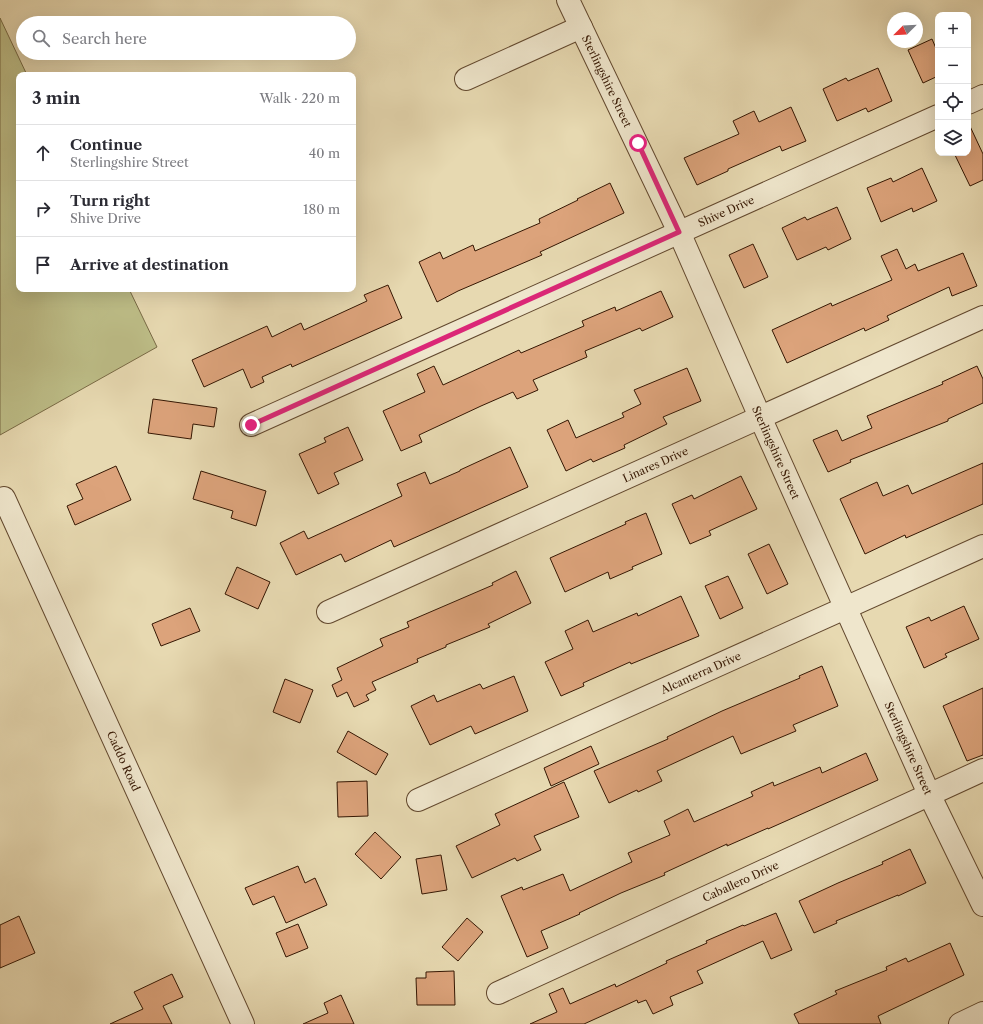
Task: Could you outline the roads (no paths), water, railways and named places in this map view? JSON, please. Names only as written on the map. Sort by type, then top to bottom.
[{"type":"street","name":"Sterlingshire Street","points":[[568,0],[679,232],[929,794],[983,905]]},
{"type":"street","points":[[466,79],[581,27]]},
{"type":"street","points":[[971,102],[983,96]]},
{"type":"street","name":"Shive Drive","points":[[251,425],[935,117]]},
{"type":"street","name":"Linares Drive","points":[[328,612],[983,316]]},
{"type":"street","name":"Caddo Road","points":[[4,498],[243,1024]]},
{"type":"street","name":"Alcanterra Drive","points":[[418,800],[983,546]]},
{"type":"street","name":"Caballero Drive","points":[[498,993],[983,770]]},
{"type":"street","points":[[960,1024],[983,1013]]}]
